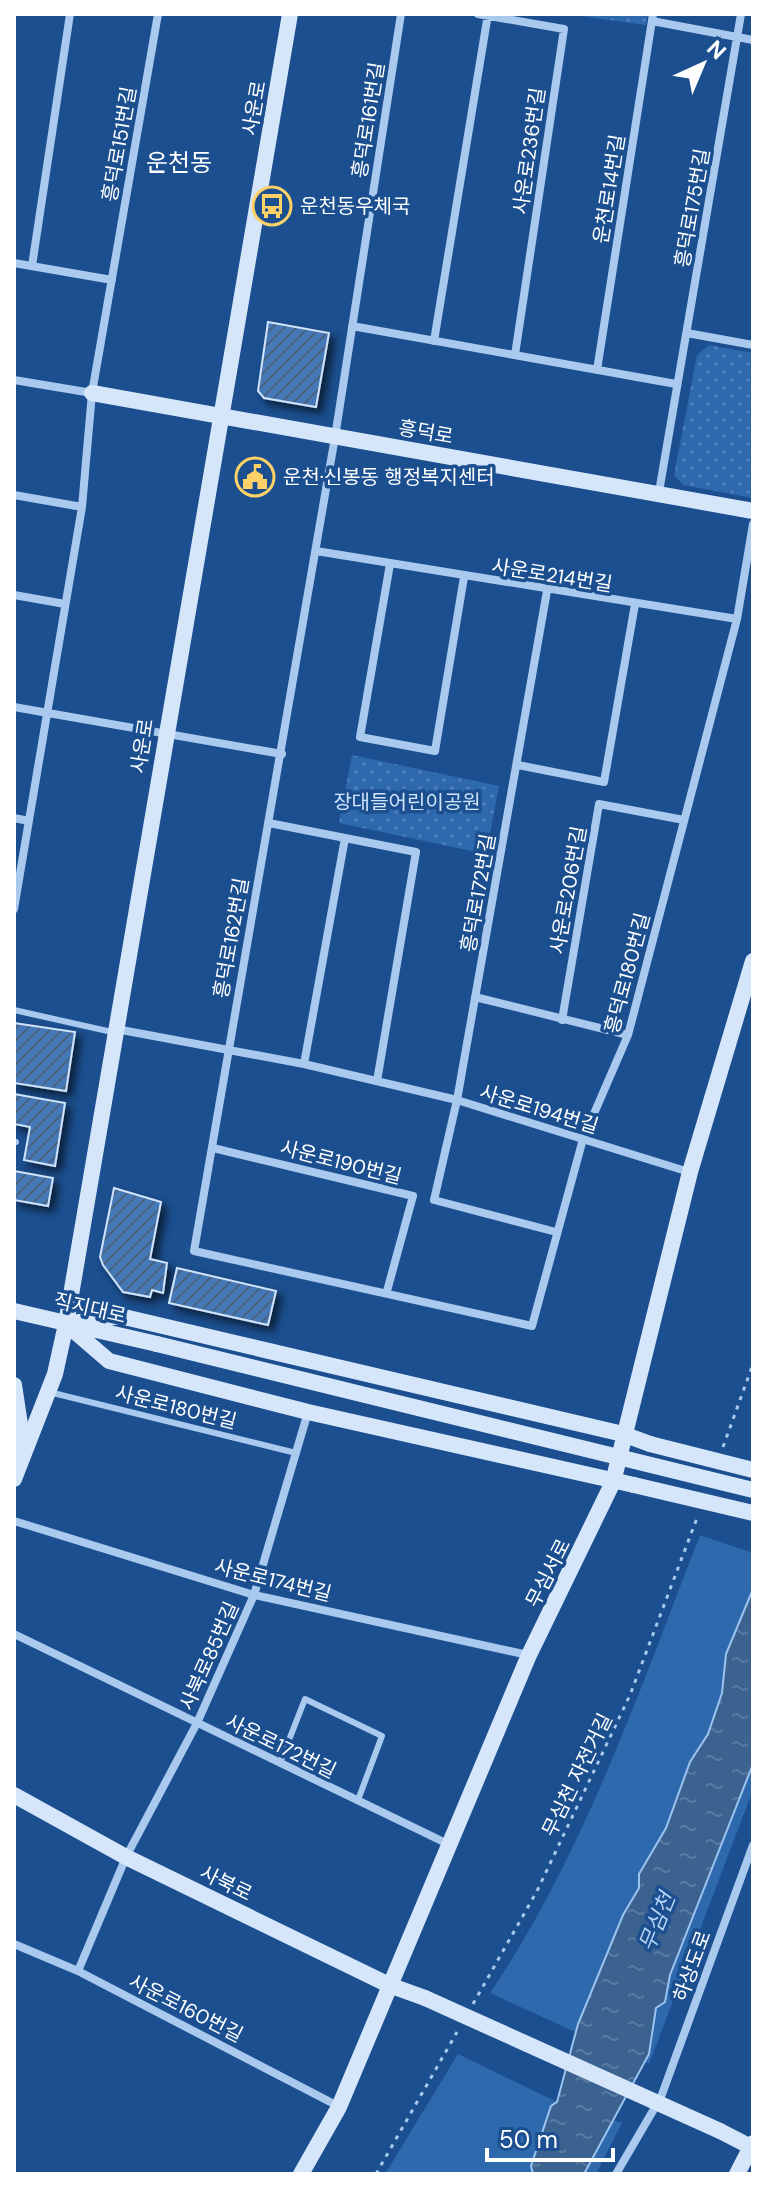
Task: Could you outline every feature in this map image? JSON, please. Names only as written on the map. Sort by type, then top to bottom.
[{"type":"street","points":[[32,266],[70,14]]},
{"type":"street","name":"흥덕로151번길","points":[[92,393],[158,14]]},
{"type":"street","name":"사운로","points":[[14,1479],[49,1392],[66,1324],[164,733],[222,417],[290,14]]},
{"type":"street","name":"흥덕로161번길","points":[[335,437],[401,14]]},
{"type":"street","name":"사운로236번길","points":[[478,14],[564,29],[515,355]]},
{"type":"street","name":"흥덕로175번길","points":[[659,492],[741,14]]},
{"type":"street","points":[[434,341],[488,15]]},
{"type":"street","points":[[653,18],[753,40]]},
{"type":"street","name":"운천로14번길","points":[[597,370],[653,18]]},
{"type":"street","points":[[14,263],[112,280]]},
{"type":"street","points":[[352,326],[676,384]]},
{"type":"street","points":[[687,333],[753,345]]},
{"type":"street","name":"흥덕로","points":[[14,380],[753,511]]},
{"type":"street","points":[[14,909],[82,507],[92,393]]},
{"type":"street","name":"흥덕로162번길","points":[[335,437],[194,1251],[387,1291]]},
{"type":"street","points":[[14,495],[82,507]]},
{"type":"street","name":"흥덕로180번길","points":[[387,1291],[532,1326],[583,1139],[628,1035],[737,619],[753,524]]},
{"type":"street","name":"사운로214번길","points":[[316,551],[547,591],[737,619]]},
{"type":"street","name":"사운로214번길","points":[[390,564],[360,737],[435,751],[464,577]]},
{"type":"street","name":"흥덕로172번길","points":[[547,591],[457,1100],[434,1200],[556,1232]]},
{"type":"street","points":[[14,595],[65,604]]},
{"type":"street","name":"사운로214번길","points":[[518,765],[604,782],[635,604]]},
{"type":"street","points":[[14,707],[282,754]]},
{"type":"street","name":"사운로206번길","points":[[562,1020],[599,804],[684,820]]},
{"type":"street","points":[[14,818],[29,821]]},
{"type":"street","points":[[269,823],[416,852],[377,1081]]},
{"type":"street","points":[[304,1064],[345,838]]},
{"type":"street","name":"무심서로","points":[[301,2174],[339,2107],[529,1655],[613,1482],[690,1172],[753,961]]},
{"type":"street","points":[[475,997],[628,1035]]},
{"type":"street","name":"사운로194번길","points":[[116,1031],[304,1064],[457,1100],[690,1172]]},
{"type":"street","name":"사운로190번길","points":[[213,1148],[413,1196],[387,1291]]},
{"type":"street","name":"직지대로","points":[[14,1311],[753,1490]]},
{"type":"street","points":[[66,1324],[120,1316],[623,1434],[650,1444],[753,1470]]},
{"type":"street","points":[[66,1324],[109,1361],[308,1412],[753,1513]]},
{"type":"street","points":[[14,1385],[24,1456]]},
{"type":"street","name":"사북로85번길","points":[[78,1971],[126,1857],[197,1723],[254,1595],[308,1412]]},
{"type":"street","name":"사운로174번길","points":[[14,1521],[254,1595],[529,1655]]},
{"type":"street","name":"사운로172번길","points":[[14,1634],[448,1844]]},
{"type":"street","name":"사북로","points":[[14,1795],[126,1857],[389,1985],[425,1998],[752,2146]]},
{"type":"street","name":"하상도로","points":[[616,2174],[661,2097],[753,1845]]},
{"type":"street","name":"사운로160번길","points":[[14,1944],[78,1971],[339,2107]]},
{"type":"street","points":[[737,2174],[752,2146]]},
{"type":"lane","points":[[14,1010],[116,1031]]},
{"type":"lane","name":"사운로180번길","points":[[49,1392],[296,1453]]},
{"type":"lane","points":[[280,1763],[305,1699],[382,1736],[358,1800]]},
{"type":"path","points":[[719,1458],[753,1364]]},
{"type":"path","name":"무심천 자전거길","points":[[471,2008],[537,1891],[630,1695],[697,1517]]},
{"type":"path","points":[[376,2174],[463,2021]]},
{"type":"green space","points":[[566,14],[648,14],[646,25]]},
{"type":"green space","points":[[709,345],[753,353],[753,498],[683,485],[674,475],[697,355]]},
{"type":"green space","name":"장대들어린이공원","points":[[352,755],[499,786],[486,854],[339,823]]},
{"type":"green space","points":[[700,1535],[753,1553],[753,1589],[726,1654],[722,1693],[708,1734],[690,1762],[666,1828],[639,1874],[639,1888],[623,1915],[575,2032],[490,1993],[524,1940],[582,1828],[632,1711]]},
{"type":"green space","points":[[753,1764],[753,1790],[649,2064],[645,2062],[652,2042],[656,2007],[665,2002],[670,1975]]},
{"type":"green space","points":[[458,2054],[557,2102],[551,2106],[531,2166],[533,2174],[385,2174]]},
{"type":"green space","points":[[613,2120],[622,2123],[596,2174],[584,2174]]},
{"type":"water","name":"무심천","points":[[753,1589],[753,1764],[670,1975],[665,2002],[656,2008],[649,2054],[584,2174],[533,2174],[531,2166],[551,2106],[557,2102],[578,2024],[623,1915],[639,1888],[639,1874],[666,1828],[690,1762],[708,1734],[722,1693],[726,1654]]},
{"type":"building","points":[[268,322],[329,333],[316,407],[264,398],[258,391]]},
{"type":"building","points":[[14,1023],[75,1032],[66,1091],[14,1083]]},
{"type":"building","points":[[14,1094],[65,1103],[55,1166],[24,1160],[30,1127],[14,1124]]},
{"type":"building","points":[[14,1171],[53,1178],[48,1206],[14,1200]]},
{"type":"building","points":[[114,1188],[161,1202],[150,1259],[167,1263],[163,1293],[152,1290],[150,1297],[123,1292],[103,1265],[100,1257]]},
{"type":"building","points":[[177,1268],[276,1291],[268,1325],[169,1303]]},
{"type":"place","name":"운천동우체국","points":[[272,206]]},
{"type":"place","name":"운천·신봉동 행정복지센터","points":[[255,477]]},
{"type":"district","name":"운천동","points":[[179,162]]}]
